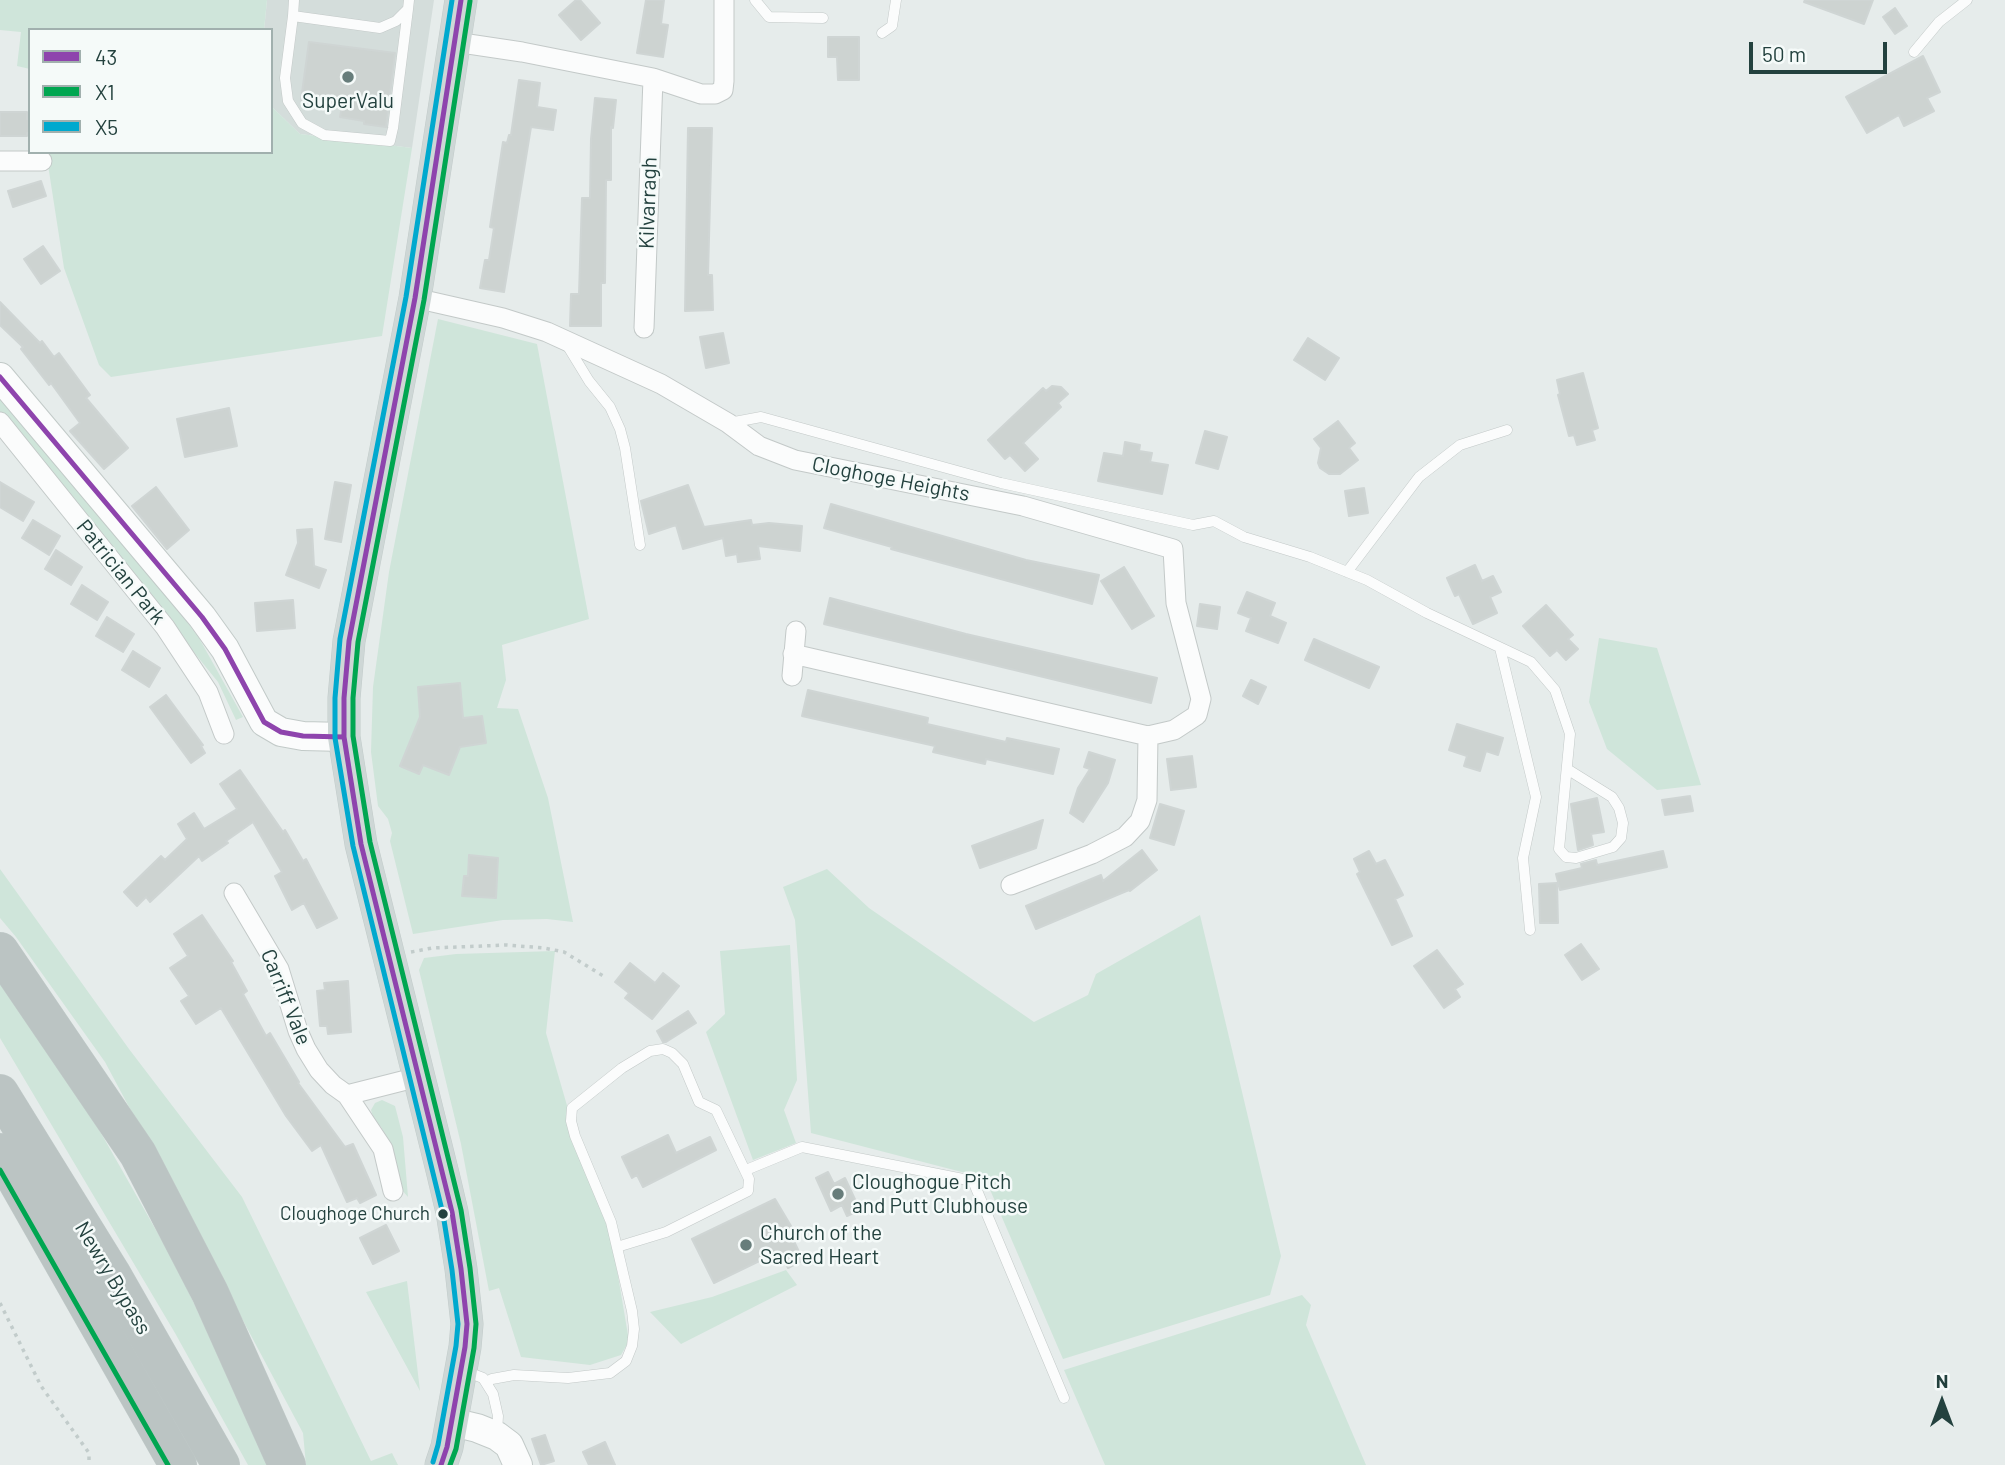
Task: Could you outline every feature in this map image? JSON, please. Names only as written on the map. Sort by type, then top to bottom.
[{"type":"highway","points":[[0,951],[138,1154],[210,1293],[287,1465]]},
{"type":"highway","name":"Newry Bypass","points":[[0,1093],[112,1274],[221,1465]]},
{"type":"highway","name":"Newry Bypass","points":[[0,1152],[178,1465]]},
{"type":"main road","points":[[441,1465],[452,1422],[474,1376],[454,1223],[361,844],[344,737],[344,698],[348,641],[374,521],[415,298],[461,0]]},
{"type":"street","points":[[454,42],[523,52],[653,78],[701,94],[715,94],[723,90],[724,0]]},
{"type":"street","name":"Kilvarragh","points":[[644,328],[653,78]]},
{"type":"street","points":[[0,161],[42,161]]},
{"type":"street","name":"Cloghoge Heights","points":[[415,298],[503,318],[563,339],[661,384],[728,423],[759,446],[795,460],[1023,506],[1172,549],[1176,603],[1201,699],[1197,715],[1174,730],[1148,736]]},
{"type":"street","points":[[0,377],[202,617],[225,649],[264,722],[281,732],[303,736],[344,737]]},
{"type":"street","name":"Patrician Park","points":[[0,422],[165,626],[208,692],[224,734]]},
{"type":"street","points":[[792,676],[796,631]]},
{"type":"street","points":[[793,654],[1148,736],[1147,800],[1140,821],[1125,837],[1092,854],[1011,885]]},
{"type":"street","name":"Carriff Vale","points":[[234,893],[279,969],[306,1049],[319,1070],[347,1095],[383,1149],[393,1191]]},
{"type":"street","points":[[347,1095],[418,1077]]},
{"type":"street","points":[[452,1422],[477,1427],[497,1436],[509,1445],[519,1465]]},
{"type":"lane","points":[[294,0],[285,78],[288,101],[302,124],[324,135],[390,141],[408,4]]},
{"type":"lane","points":[[755,0],[769,17],[823,18]]},
{"type":"lane","points":[[882,33],[892,26],[897,0]]},
{"type":"lane","points":[[1914,52],[1939,22],[1966,0]]},
{"type":"lane","points":[[293,16],[380,28],[396,21],[408,4]]},
{"type":"lane","points":[[563,339],[589,382],[610,407],[620,429],[640,545]]},
{"type":"lane","points":[[728,423],[761,417],[1001,483],[1192,525],[1214,521],[1244,537],[1310,557],[1347,572],[1531,662],[1555,690],[1570,734],[1559,849],[1566,857],[1576,858],[1613,847],[1621,838],[1623,823],[1619,807],[1612,797],[1567,769]]},
{"type":"lane","points":[[1347,572],[1419,477],[1460,445],[1507,430]]},
{"type":"lane","points":[[1500,648],[1536,797],[1523,858],[1531,930]]},
{"type":"lane","points":[[474,1376],[492,1379],[514,1375],[568,1378],[610,1373],[626,1361],[632,1346],[634,1329],[617,1247],[611,1222],[575,1136],[571,1121],[572,1108],[622,1068],[650,1051],[663,1049],[672,1053],[683,1064],[699,1102],[716,1110],[750,1179],[748,1191],[666,1232],[617,1247]]},
{"type":"lane","points":[[746,1170],[802,1147],[973,1181],[1064,1398]]},
{"type":"lane","points":[[474,1376],[493,1394],[498,1416],[497,1436]]},
{"type":"path","points":[[388,956],[432,948],[507,945],[532,947],[564,952],[606,977]]},
{"type":"path","points":[[0,1303],[41,1386],[89,1453],[89,1465]]},
{"type":"shaded area","points":[[267,0],[434,0],[412,148],[300,134],[273,108],[273,28],[264,28]]},
{"type":"green space","points":[[0,0],[267,0],[264,28],[28,28],[28,69],[17,66],[21,32],[0,30]]},
{"type":"green space","points":[[273,108],[300,134],[412,148],[382,336],[111,377],[99,365],[64,268],[46,154],[273,154]]},
{"type":"green space","points":[[438,319],[537,344],[589,619],[502,645],[506,680],[497,708],[518,709],[548,798],[573,922],[547,919],[503,920],[413,934],[390,841],[392,833],[388,819],[378,806],[371,752],[373,687],[389,572]]},
{"type":"green space","points":[[0,397],[175,606],[199,638],[243,717],[236,720],[218,682],[0,413]]},
{"type":"green space","points":[[1599,638],[1657,648],[1701,785],[1657,790],[1607,749],[1589,702]]},
{"type":"green space","points":[[0,869],[129,1049],[242,1197],[371,1461],[392,1453],[398,1465],[306,1465],[303,1433],[105,1062],[0,918]]},
{"type":"green space","points":[[827,869],[869,908],[1034,1022],[1088,995],[1096,974],[1200,915],[1281,1256],[1270,1295],[1063,1359],[985,1178],[811,1133],[795,920],[783,887]]},
{"type":"green space","points":[[790,945],[797,1080],[784,1110],[796,1143],[753,1160],[706,1032],[725,1014],[720,951]]},
{"type":"green space","points":[[555,951],[546,1033],[568,1109],[611,1222],[629,1341],[621,1355],[590,1365],[521,1357],[499,1288],[489,1291],[461,1144],[419,970],[424,958],[456,954]]},
{"type":"green space","points":[[0,981],[80,1096],[178,1269],[269,1465],[248,1465],[175,1333],[0,1038]]},
{"type":"green space","points":[[382,1100],[395,1106],[403,1137],[408,1197],[401,1189],[392,1148],[381,1127],[374,1120],[371,1110],[375,1103]]},
{"type":"green space","points":[[786,1270],[797,1285],[681,1344],[650,1312],[712,1297]]},
{"type":"green space","points":[[407,1281],[420,1391],[366,1292]]},
{"type":"green space","points":[[1302,1295],[1311,1305],[1306,1325],[1366,1465],[1105,1465],[1064,1370]]},
{"type":"building","points":[[576,0],[580,0],[600,23],[581,40],[559,15]]},
{"type":"building","points":[[646,0],[664,0],[661,24],[668,25],[663,57],[637,53]]},
{"type":"building","points":[[1873,0],[1864,24],[1804,2]]},
{"type":"building","points":[[1895,8],[1907,26],[1895,34],[1883,17]]},
{"type":"building","points":[[828,37],[859,37],[859,80],[838,80],[837,57],[828,57]]},
{"type":"building","name":"SuperValu","points":[[309,42],[395,53],[386,127],[340,117],[342,106],[301,100]]},
{"type":"building","points":[[1923,56],[1940,92],[1927,98],[1934,111],[1904,126],[1899,115],[1867,133],[1846,97]]},
{"type":"building","points":[[519,80],[540,83],[537,107],[556,110],[553,130],[531,127],[504,292],[480,288],[485,260],[489,260],[494,228],[490,227],[503,142],[507,143],[511,135]]},
{"type":"building","points":[[595,98],[616,100],[613,128],[611,127],[611,180],[606,180],[605,283],[601,283],[601,326],[570,326],[571,294],[579,294],[582,198],[590,198]]},
{"type":"building","points":[[0,112],[27,112],[27,136],[0,136]]},
{"type":"building","points":[[688,128],[712,128],[708,275],[712,275],[713,310],[685,311]]},
{"type":"building","points":[[41,181],[46,196],[13,207],[8,191]]},
{"type":"building","points":[[43,246],[60,271],[41,284],[24,259]]},
{"type":"building","points":[[0,302],[40,343],[42,341],[54,357],[59,353],[90,395],[86,398],[128,448],[104,469],[70,431],[80,423],[51,383],[49,385],[21,349],[23,347],[0,325]]},
{"type":"building","points":[[723,333],[729,363],[706,368],[700,337]]},
{"type":"building","points":[[1308,338],[1339,358],[1325,380],[1294,360]]},
{"type":"building","points":[[1583,373],[1598,428],[1592,430],[1595,440],[1577,445],[1574,435],[1569,436],[1558,395],[1557,380]]},
{"type":"building","points":[[1052,386],[1061,387],[1068,394],[1058,403],[1061,407],[1023,443],[1038,459],[1025,471],[1010,455],[1005,459],[988,440],[1043,388],[1046,391]]},
{"type":"building","points":[[229,408],[237,446],[185,457],[177,419]]},
{"type":"building","points":[[1338,421],[1355,443],[1349,448],[1358,460],[1340,474],[1329,474],[1320,468],[1318,463],[1321,448],[1314,439]]},
{"type":"building","points":[[1205,431],[1227,437],[1218,469],[1196,463]]},
{"type":"building","points":[[1125,442],[1140,445],[1139,451],[1152,453],[1150,462],[1168,465],[1162,494],[1098,481],[1104,453],[1123,456]]},
{"type":"building","points":[[0,482],[34,502],[23,521],[0,507]]},
{"type":"building","points":[[335,482],[351,485],[341,542],[325,539]]},
{"type":"building","points":[[688,485],[704,527],[751,520],[752,525],[769,523],[802,526],[800,551],[758,546],[760,559],[738,562],[737,554],[726,556],[723,538],[683,549],[676,525],[649,534],[641,501]]},
{"type":"building","points":[[156,487],[189,530],[167,549],[132,506]]},
{"type":"building","points":[[1364,488],[1368,513],[1349,516],[1345,491]]},
{"type":"building","points":[[831,504],[1026,560],[1099,575],[1092,604],[824,528]]},
{"type":"building","points":[[33,520],[60,536],[49,555],[22,538]]},
{"type":"building","points":[[312,529],[314,566],[326,570],[319,588],[286,575],[298,543],[297,530]]},
{"type":"building","points":[[56,550],[82,567],[71,585],[45,569]]},
{"type":"building","points":[[1475,565],[1482,581],[1493,576],[1501,592],[1490,597],[1497,613],[1473,624],[1459,594],[1455,596],[1447,578]]},
{"type":"building","points":[[1124,567],[1154,616],[1132,629],[1101,581]]},
{"type":"building","points":[[82,585],[108,602],[97,620],[71,604]]},
{"type":"building","points":[[1247,592],[1275,603],[1270,616],[1286,623],[1278,643],[1246,631],[1251,618],[1238,613]]},
{"type":"building","points":[[830,598],[966,634],[1157,678],[1151,703],[824,624]]},
{"type":"building","points":[[293,600],[295,628],[257,631],[255,603]]},
{"type":"building","points":[[1200,604],[1220,607],[1217,629],[1197,626]]},
{"type":"building","points":[[1546,605],[1573,635],[1568,639],[1578,649],[1566,660],[1557,650],[1550,656],[1523,626]]},
{"type":"building","points":[[107,617],[134,634],[123,652],[96,636]]},
{"type":"building","points":[[1314,639],[1379,667],[1369,688],[1305,660]]},
{"type":"building","points":[[133,651],[160,668],[149,687],[122,670]]},
{"type":"building","points":[[1251,680],[1266,687],[1258,704],[1243,696]]},
{"type":"building","points":[[460,683],[463,718],[482,716],[486,743],[460,747],[449,775],[423,765],[419,774],[400,766],[420,717],[418,687]]},
{"type":"building","points":[[808,690],[928,718],[927,724],[1006,742],[1007,738],[1059,749],[1053,774],[986,759],[985,764],[933,752],[935,746],[802,716]]},
{"type":"building","points":[[166,695],[203,745],[201,746],[205,753],[191,763],[150,707]]},
{"type":"building","points":[[1457,724],[1503,738],[1498,755],[1486,751],[1480,771],[1464,766],[1467,756],[1449,750]]},
{"type":"building","points":[[1089,752],[1115,760],[1108,783],[1083,822],[1070,813],[1078,788],[1090,769],[1084,767]]},
{"type":"building","points":[[1192,756],[1196,787],[1171,790],[1167,759]]},
{"type":"building","points":[[240,770],[283,832],[285,830],[303,861],[306,859],[337,918],[317,928],[304,903],[292,910],[275,876],[282,872],[253,822],[202,861],[199,856],[150,902],[146,897],[137,906],[124,892],[161,856],[165,860],[187,839],[178,824],[194,813],[204,829],[237,809],[220,784]]},
{"type":"building","points":[[1690,796],[1693,811],[1665,815],[1662,800]]},
{"type":"building","points":[[1597,798],[1604,832],[1591,834],[1593,845],[1578,850],[1571,804]]},
{"type":"building","points":[[1160,804],[1184,811],[1174,845],[1150,838]]},
{"type":"building","points":[[1043,820],[1036,848],[980,868],[972,846]]},
{"type":"building","points":[[1142,850],[1157,870],[1130,891],[1036,929],[1026,906],[1101,875],[1103,881]]},
{"type":"building","points":[[1369,851],[1376,864],[1385,860],[1403,895],[1395,899],[1412,936],[1392,945],[1357,874],[1360,872],[1354,859]]},
{"type":"building","points":[[1663,851],[1667,867],[1560,890],[1556,874],[1582,868],[1581,864],[1596,860],[1597,865]]},
{"type":"building","points":[[469,855],[498,858],[496,898],[462,896],[464,876],[468,876]]},
{"type":"building","points":[[1557,883],[1558,923],[1540,923],[1539,884]]},
{"type":"building","points":[[202,915],[233,961],[231,962],[247,991],[243,994],[266,1036],[270,1033],[298,1083],[345,1147],[353,1144],[376,1195],[360,1203],[357,1198],[347,1202],[321,1145],[312,1151],[286,1116],[221,1008],[196,1024],[181,1001],[189,996],[170,968],[188,956],[174,934]]},
{"type":"building","points":[[1581,944],[1599,969],[1582,980],[1565,955]]},
{"type":"building","points":[[1437,950],[1463,984],[1455,989],[1460,997],[1444,1008],[1414,966]]},
{"type":"building","points":[[630,963],[655,983],[663,973],[679,986],[652,1019],[625,998],[629,993],[615,982]]},
{"type":"building","points":[[348,981],[351,1032],[328,1034],[327,1026],[320,1026],[317,991],[325,990],[324,983]]},
{"type":"building","points":[[688,1011],[696,1023],[663,1042],[657,1031]]},
{"type":"building","points":[[668,1135],[676,1153],[710,1137],[716,1150],[643,1187],[637,1175],[632,1178],[622,1157]]},
{"type":"building","name":"Cloughogue Pitch and Putt Clubhouse","points":[[828,1172],[834,1184],[845,1178],[860,1210],[847,1216],[842,1205],[831,1211],[816,1178]]},
{"type":"building","name":"Church of the Sacred Heart","points":[[775,1199],[794,1231],[790,1233],[803,1260],[788,1268],[780,1251],[714,1283],[692,1239]]},
{"type":"building","points":[[386,1225],[399,1251],[373,1264],[360,1238]]},
{"type":"building","points":[[545,1435],[554,1461],[541,1465],[532,1439]]},
{"type":"building","points":[[605,1442],[615,1465],[589,1465],[583,1452]]},
{"type":"transit line","name":"X5","points":[[433,1462],[456,1346],[458,1324],[452,1270],[443,1214],[353,846],[335,738],[335,698],[340,639],[406,297],[452,0]]},
{"type":"transit line","name":"43","points":[[441,1465],[447,1447],[465,1347],[467,1324],[461,1269],[452,1212],[361,844],[344,737],[344,698],[349,641],[415,298],[461,0]]},
{"type":"transit line","name":"X1","points":[[450,1465],[456,1449],[474,1348],[476,1324],[470,1268],[461,1210],[370,842],[353,736],[353,698],[358,642],[424,300],[470,1]]},
{"type":"transit line","name":"43","points":[[0,377],[202,617],[225,649],[264,722],[281,732],[303,736],[344,737]]},
{"type":"transit line","name":"X1","points":[[0,1170],[168,1465]]},
{"type":"place","name":"SuperValu","points":[[348,77]]},
{"type":"place","name":"Cloughogue Pitch and Putt Clubhouse","points":[[838,1194]]},
{"type":"place","name":"Cloughoge Church","points":[[443,1214]]},
{"type":"place","name":"Church of the Sacred Heart","points":[[746,1245]]}]
